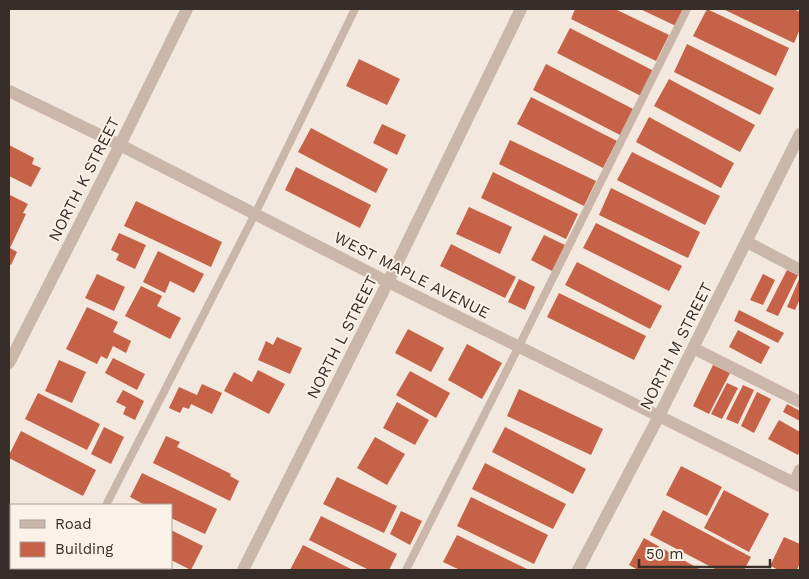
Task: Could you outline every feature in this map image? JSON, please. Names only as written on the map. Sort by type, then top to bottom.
[{"type":"street","name":"NORTH K STREET","points":[[9,363],[187,9]]},
{"type":"street","name":"NORTH L STREET","points":[[243,570],[388,282],[521,9]]},
{"type":"street","name":"WEST MAPLE AVENUE","points":[[9,92],[120,145],[388,282],[797,485]]},
{"type":"street","name":"NORTH M STREET","points":[[578,570],[747,242],[796,152],[800,134]]},
{"type":"street","points":[[747,242],[800,270]]},
{"type":"street","points":[[693,348],[800,402]]},
{"type":"street","points":[[797,485],[800,470]]},
{"type":"lane","points":[[107,504],[255,214],[355,9]]},
{"type":"lane","points":[[406,570],[687,9]]},
{"type":"building","points":[[575,9],[615,9],[669,35],[656,61],[571,19]]},
{"type":"building","points":[[640,9],[685,9],[676,26]]},
{"type":"building","points":[[707,9],[789,48],[776,76],[693,36]]},
{"type":"building","points":[[723,9],[794,9],[800,12],[800,29],[794,43]]},
{"type":"building","points":[[570,28],[654,71],[641,96],[557,53]]},
{"type":"building","points":[[687,44],[774,88],[760,115],[674,72]]},
{"type":"building","points":[[359,59],[400,79],[387,105],[346,86]]},
{"type":"building","points":[[546,64],[633,109],[620,135],[533,90]]},
{"type":"building","points":[[669,79],[755,125],[740,152],[654,106]]},
{"type":"building","points":[[531,97],[617,141],[603,168],[517,124]]},
{"type":"building","points":[[649,117],[734,163],[721,188],[636,142]]},
{"type":"building","points":[[382,124],[406,135],[397,155],[373,143]]},
{"type":"building","points":[[311,128],[388,169],[376,193],[298,152]]},
{"type":"building","points":[[510,140],[596,181],[584,206],[499,164]]},
{"type":"building","points":[[9,145],[34,158],[32,164],[41,168],[31,187],[9,176]]},
{"type":"building","points":[[632,152],[720,196],[705,225],[617,180]]},
{"type":"building","points":[[296,167],[371,205],[360,228],[285,190]]},
{"type":"building","points":[[493,172],[578,214],[566,239],[481,198]]},
{"type":"building","points":[[611,188],[700,232],[688,258],[599,215]]},
{"type":"building","points":[[10,195],[28,204],[23,213],[26,214],[10,248],[17,252],[11,265],[9,264]]},
{"type":"building","points":[[136,201],[222,242],[211,267],[124,226]]},
{"type":"building","points":[[469,207],[512,227],[500,254],[456,234]]},
{"type":"building","points":[[596,223],[682,266],[669,291],[583,248]]},
{"type":"building","points":[[119,233],[146,245],[135,269],[116,260],[119,254],[111,250]]},
{"type":"building","points":[[544,235],[565,245],[552,271],[531,260]]},
{"type":"building","points":[[451,244],[516,277],[505,298],[440,266]]},
{"type":"building","points":[[158,251],[204,274],[194,293],[170,281],[165,293],[143,282]]},
{"type":"building","points":[[577,262],[662,306],[650,329],[565,285]]},
{"type":"building","points":[[787,270],[798,275],[778,316],[766,311]]},
{"type":"building","points":[[97,274],[125,287],[114,311],[85,298]]},
{"type":"building","points":[[763,274],[775,280],[763,305],[750,300]]},
{"type":"building","points":[[800,277],[800,299],[795,310],[787,307]]},
{"type":"building","points":[[519,279],[535,287],[525,310],[508,302]]},
{"type":"building","points":[[141,286],[162,296],[157,306],[181,318],[170,339],[125,316]]},
{"type":"building","points":[[559,293],[646,336],[634,360],[547,317]]},
{"type":"building","points":[[87,307],[118,322],[113,332],[131,341],[126,353],[113,346],[107,359],[101,356],[97,364],[66,349]]},
{"type":"building","points":[[739,310],[784,333],[778,343],[734,321]]},
{"type":"building","points":[[408,329],[444,348],[431,372],[395,353]]},
{"type":"building","points":[[738,330],[770,347],[761,364],[729,347]]},
{"type":"building","points":[[277,337],[302,348],[290,374],[258,360],[266,341],[273,345]]},
{"type":"building","points":[[467,344],[502,363],[482,399],[448,380]]},
{"type":"building","points":[[113,358],[145,374],[137,390],[105,373]]},
{"type":"building","points":[[59,360],[86,372],[72,403],[45,391]]},
{"type":"building","points":[[713,365],[730,373],[709,414],[693,406]]},
{"type":"building","points":[[258,370],[285,384],[269,414],[224,391],[234,372],[252,382]]},
{"type":"building","points":[[410,371],[450,393],[436,418],[396,395]]},
{"type":"building","points":[[727,383],[738,388],[722,419],[711,414]]},
{"type":"building","points":[[202,384],[222,393],[212,414],[191,404],[189,409],[183,407],[180,413],[169,408],[179,387],[197,395]]},
{"type":"building","points":[[743,385],[754,390],[738,424],[726,419]]},
{"type":"building","points":[[519,389],[603,429],[591,455],[507,416]]},
{"type":"building","points":[[123,390],[144,401],[135,420],[123,414],[126,407],[116,402]]},
{"type":"building","points":[[757,392],[771,399],[754,433],[741,426]]},
{"type":"building","points":[[38,393],[100,424],[87,450],[25,419]]},
{"type":"building","points":[[397,402],[429,420],[415,445],[383,428]]},
{"type":"building","points":[[787,404],[800,411],[800,421],[783,412]]},
{"type":"building","points":[[779,420],[800,432],[800,451],[798,455],[768,439]]},
{"type":"building","points":[[104,427],[124,437],[111,464],[91,454]]},
{"type":"building","points":[[505,427],[586,469],[573,494],[492,452]]},
{"type":"building","points":[[21,431],[96,470],[83,496],[9,458]]},
{"type":"building","points":[[166,436],[180,442],[177,447],[231,474],[230,476],[239,481],[230,501],[153,463]]},
{"type":"building","points":[[375,437],[405,454],[387,485],[357,468]]},
{"type":"building","points":[[485,463],[566,504],[553,529],[472,489]]},
{"type":"building","points":[[681,466],[722,487],[707,516],[666,495]]},
{"type":"building","points":[[142,473],[217,509],[205,534],[172,518],[172,504],[143,504],[130,497]]},
{"type":"building","points":[[337,477],[397,506],[384,533],[323,504]]},
{"type":"building","points":[[724,490],[769,514],[749,552],[704,528]]},
{"type":"building","points":[[471,497],[548,535],[534,564],[457,526]]},
{"type":"building","points":[[663,510],[751,557],[744,570],[717,570],[650,535]]},
{"type":"building","points":[[401,511],[422,521],[410,545],[390,534]]},
{"type":"building","points":[[321,516],[397,554],[389,570],[369,570],[309,540]]},
{"type":"building","points":[[172,530],[203,546],[191,570],[172,560]]},
{"type":"building","points":[[457,535],[529,570],[460,570],[443,562]]},
{"type":"building","points":[[784,537],[800,544],[800,563],[797,570],[779,570],[770,566]]},
{"type":"building","points":[[644,538],[701,570],[638,570],[629,565]]},
{"type":"building","points":[[303,545],[353,570],[290,570]]},
{"type":"building","points":[[102,569],[174,570],[105,570]]}]
